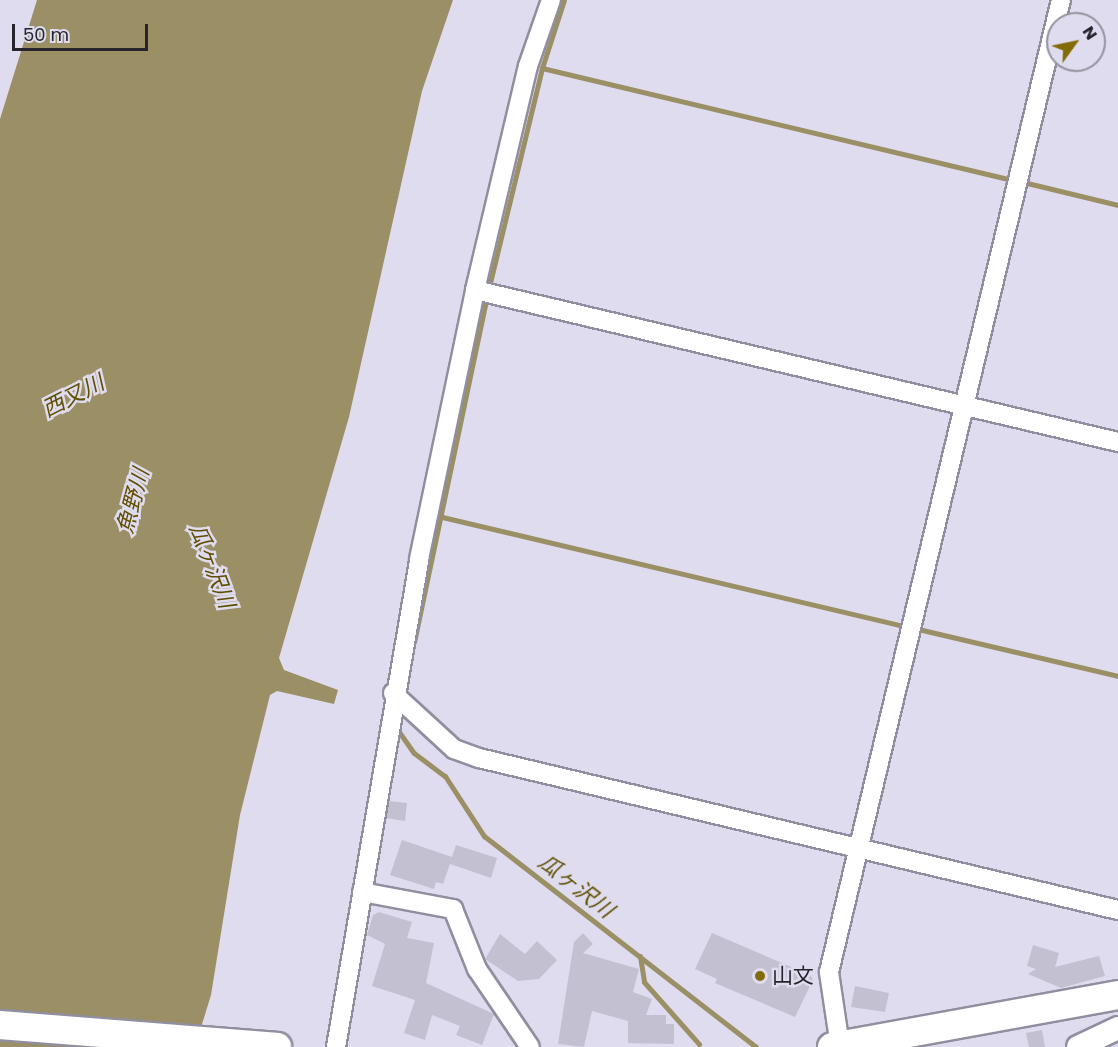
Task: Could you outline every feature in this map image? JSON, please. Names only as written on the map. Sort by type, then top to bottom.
[{"type":"main road","points":[[836,1046],[1118,995]]},
{"type":"main road","points":[[0,1025],[277,1047]]},
{"type":"street","points":[[336,1047],[363,892],[393,693],[475,290],[528,66],[551,0]]},
{"type":"street","points":[[836,1046],[829,972],[966,406],[1061,0]]},
{"type":"street","points":[[475,290],[1118,442]]},
{"type":"street","points":[[393,693],[454,749],[479,758],[1118,910]]},
{"type":"street","points":[[363,892],[453,909],[477,969],[530,1047]]},
{"type":"street","points":[[1078,1047],[1118,1028]]},
{"type":"water","points":[[37,0],[453,0],[422,91],[349,417],[279,658],[284,670],[338,690],[334,704],[277,691],[270,695],[240,815],[211,995],[195,1047],[0,1047],[0,119]]},
{"type":"building","points":[[389,801],[407,803],[405,821],[386,818]]},
{"type":"building","points":[[402,840],[452,857],[456,845],[497,858],[491,878],[450,864],[443,884],[436,882],[434,889],[390,875]]},
{"type":"building","points":[[379,912],[412,922],[407,938],[434,943],[426,983],[494,1014],[482,1045],[456,1035],[460,1026],[432,1015],[425,1040],[404,1033],[415,1000],[372,986],[385,944],[367,935],[373,915]]},
{"type":"building","points":[[583,933],[593,944],[583,953],[639,969],[633,992],[652,999],[646,1015],[666,1015],[666,1024],[674,1024],[674,1044],[628,1043],[628,1021],[592,1011],[584,1047],[558,1044],[574,942]]},
{"type":"building","name":"山文","points":[[712,933],[810,975],[813,980],[795,1017],[715,983],[717,979],[695,969]]},
{"type":"building","points":[[500,934],[525,954],[537,941],[557,960],[539,979],[518,981],[485,959]]},
{"type":"building","points":[[1033,945],[1059,953],[1055,967],[1099,956],[1105,976],[1061,988],[1028,974],[1036,969],[1027,966]]},
{"type":"building","points":[[855,986],[889,993],[885,1012],[851,1007]]},
{"type":"building","points":[[1042,1030],[1045,1047],[1029,1047],[1026,1033]]},
{"type":"waterway","points":[[489,287],[542,68],[564,0]]},
{"type":"waterway","points":[[542,68],[1009,179]]},
{"type":"waterway","points":[[1023,182],[1118,205]]},
{"type":"waterway","points":[[414,642],[486,299]]},
{"type":"waterway","points":[[438,516],[905,626]]},
{"type":"waterway","points":[[918,629],[1118,676]]},
{"type":"waterway","name":"瓜ヶ沢川","points":[[397,729],[414,753],[445,776],[484,836],[756,1047]]},
{"type":"waterway","points":[[640,956],[644,982],[699,1044]]},
{"type":"place","name":"山文","points":[[760,976]]},
{"type":"water label","name":"西又川","points":[[73,396]]},
{"type":"water label","name":"魚野川","points":[[133,501]]}]
